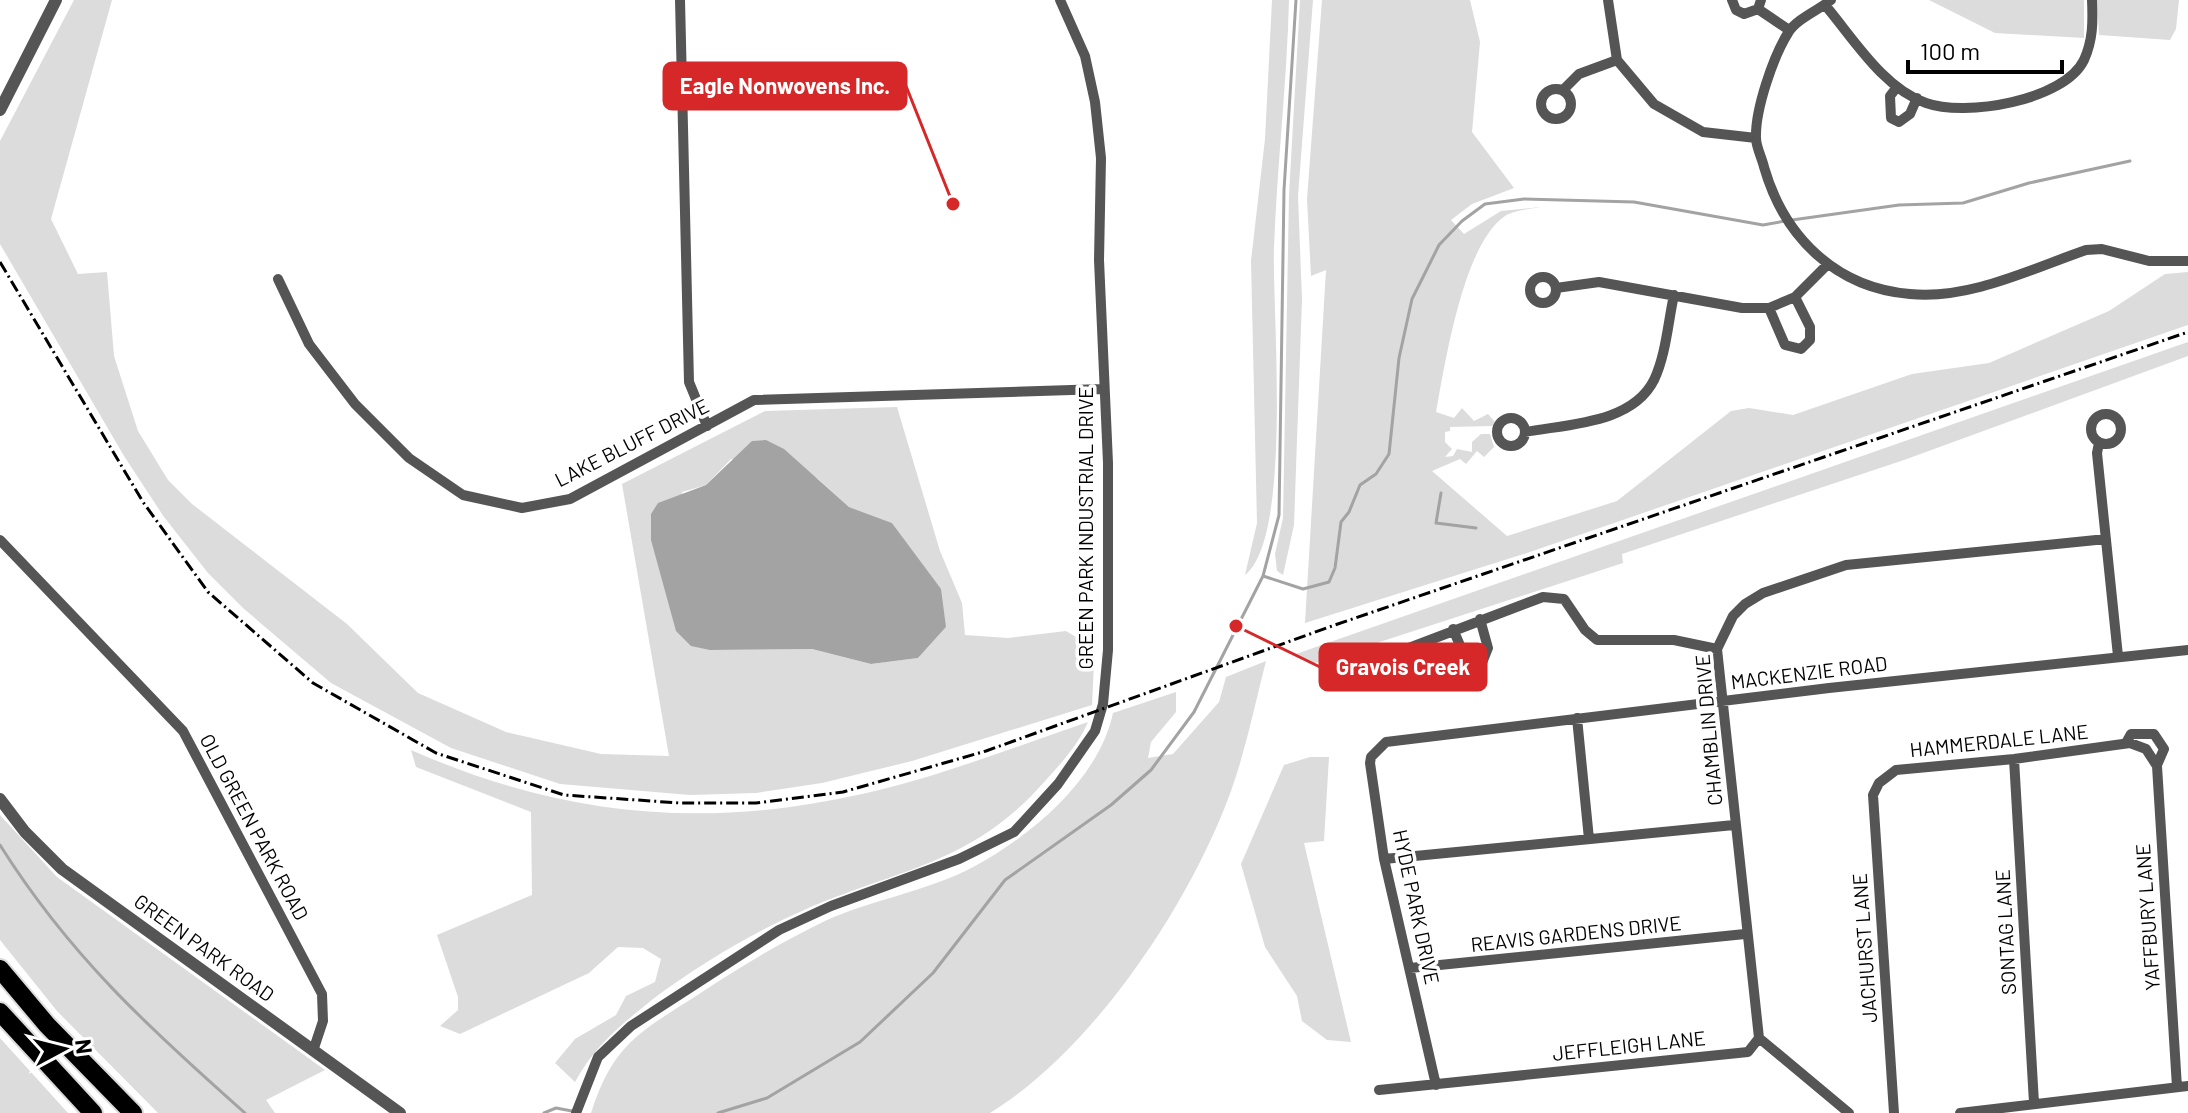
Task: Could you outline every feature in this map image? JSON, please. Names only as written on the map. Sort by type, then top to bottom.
[{"type":"highway","points":[[0,969],[47,1025],[133,1113]]},
{"type":"highway","points":[[0,1012],[93,1113]]},
{"type":"street","points":[[0,110],[56,0]]},
{"type":"street","points":[[680,0],[689,382],[707,426]]},
{"type":"street","name":"GREEN PARK INDUSTRIAL DRIVE","points":[[576,1113],[598,1057],[619,1034],[729,959],[779,930],[831,906],[959,859],[1014,832],[1058,784],[1095,731],[1103,704],[1109,609],[1100,140],[1085,56],[1060,0]]},
{"type":"street","points":[[1608,0],[1617,60],[1654,104],[1703,132],[1756,138]]},
{"type":"street","points":[[1732,0],[1740,13],[1749,14],[1759,5],[1789,30]]},
{"type":"street","points":[[2092,0],[2094,30],[2083,63],[2057,86],[2010,103],[1973,108],[1926,103],[1897,87],[1828,2],[1789,30],[1766,86],[1756,138],[1771,190],[1783,213],[1826,266],[1849,279],[1909,294],[1955,293],[2086,250],[2102,249],[2149,261],[2188,261]]},
{"type":"street","points":[[1563,90],[1579,74],[1617,60]]},
{"type":"street","points":[[1897,87],[1890,96],[1891,118],[1899,122],[1910,114],[1917,98]]},
{"type":"street","points":[[1556,288],[1599,282],[1742,308],[1769,308],[1795,297],[1826,266]]},
{"type":"street","name":"LAKE BLUFF DRIVE","points":[[278,279],[309,344],[355,404],[409,458],[463,495],[522,508],[570,499],[754,400],[1103,389]]},
{"type":"street","points":[[1525,432],[1614,415],[1640,400],[1659,367],[1674,295]]},
{"type":"street","points":[[1769,308],[1785,345],[1801,349],[1810,340],[1810,327],[1795,297]]},
{"type":"street","points":[[2099,443],[2118,656]]},
{"type":"street","name":"CHAMBLIN DRIVE","points":[[1759,1038],[1745,934],[1717,649],[1733,616],[1763,593],[1846,565],[2106,539]]},
{"type":"street","name":"OLD GREEN PARK ROAD","points":[[0,540],[183,731],[322,994],[323,1021],[313,1051]]},
{"type":"street","points":[[1393,654],[1543,597],[1564,599],[1585,630],[1597,640],[1674,640],[1717,649]]},
{"type":"street","points":[[1453,629],[1467,662],[1482,663],[1488,648],[1480,619]]},
{"type":"street","name":"MACKENZIE ROAD","points":[[1386,742],[1722,701],[2188,650]]},
{"type":"street","points":[[1577,718],[1589,839]]},
{"type":"street","name":"HAMMERDALE LANE","points":[[2126,743],[2131,734],[2154,734],[2161,740],[2164,749],[2157,766]]},
{"type":"street","name":"HYDE PARK DRIVE","points":[[1386,742],[1371,757],[1370,763],[1384,859],[1436,1085]]},
{"type":"street","name":"HAMMERDALE LANE","points":[[1879,783],[1896,770],[2014,759],[2126,743],[2146,749]]},
{"type":"street","name":"YAFFBURY LANE","points":[[2146,749],[2157,766],[2183,1086]]},
{"type":"street","name":"SONTAG LANE","points":[[2014,759],[2034,1103]]},
{"type":"street","name":"JACHURST LANE","points":[[1879,783],[1873,795],[1894,1113]]},
{"type":"street","name":"GREEN PARK ROAD","points":[[0,799],[25,832],[62,869],[400,1113]]},
{"type":"street","points":[[1384,859],[1734,825]]},
{"type":"street","name":"REAVIS GARDENS DRIVE","points":[[1410,968],[1745,934]]},
{"type":"street","points":[[1759,1038],[1849,1113]]},
{"type":"street","name":"JEFFLEIGH LANE","points":[[1379,1090],[1748,1052],[1759,1038]]},
{"type":"street","points":[[1960,1113],[2183,1086]]},
{"type":"shaded area","points":[[74,0],[112,0],[51,219],[78,274],[107,272],[114,356],[138,431],[168,480],[192,504],[347,624],[418,693],[506,732],[601,754],[669,756],[622,484],[765,411],[897,407],[940,551],[962,603],[965,635],[1008,638],[1066,631],[1081,640],[1094,663],[1092,705],[912,761],[822,783],[756,793],[690,795],[560,784],[451,748],[331,683],[243,608],[208,573],[164,517],[124,456],[0,244],[0,141]],"holes":[[[731,459],[817,478],[849,507],[892,523],[927,571],[946,627],[918,658],[871,664],[812,649],[710,650],[682,492],[706,485]]]},
{"type":"shaded area","points":[[1272,0],[1289,0],[1274,248],[1277,369],[1275,472],[1270,517],[1260,553],[1245,575],[1257,523],[1251,261],[1265,139]]},
{"type":"shaded area","points":[[1300,0],[1313,0],[1298,196],[1302,299],[1294,525],[1283,575],[1277,571],[1275,554],[1283,518],[1289,195]]},
{"type":"shaded area","points":[[1322,0],[1470,0],[1480,42],[1472,132],[1514,188],[1472,204],[1451,220],[1464,234],[1501,211],[1541,207],[1509,214],[1490,230],[1467,278],[1445,365],[1436,412],[1454,418],[1462,408],[1474,421],[1488,414],[1495,422],[1492,426],[1450,427],[1450,431],[1445,432],[1445,442],[1452,449],[1445,457],[1453,456],[1457,449],[1472,452],[1472,442],[1481,434],[1490,434],[1494,447],[1484,457],[1477,451],[1466,464],[1460,459],[1432,471],[1507,536],[1617,501],[1731,411],[1749,408],[1793,415],[1912,374],[1989,363],[2109,311],[2165,274],[2188,272],[2188,325],[1530,552],[1305,623],[1326,270],[1311,276],[1307,199]]},
{"type":"shaded area","points":[[1929,0],[2084,0],[2084,38],[1995,33]]},
{"type":"shaded area","points":[[2097,0],[2179,0],[2176,29],[2170,40],[2099,35]]},
{"type":"shaded area","points":[[2188,342],[2188,356],[1904,460],[1622,554],[1623,563],[1312,664],[1296,654]]},
{"type":"shaded area","points":[[766,440],[784,449],[849,507],[892,523],[941,589],[946,627],[918,658],[871,664],[812,649],[710,650],[691,646],[676,631],[651,540],[651,514],[658,503],[706,485],[752,441]]},
{"type":"shaded area","points":[[1266,661],[1231,791],[1191,880],[1164,926],[1101,1013],[1065,1052],[1028,1086],[990,1113],[591,1113],[599,1090],[619,1056],[658,1020],[776,946],[827,920],[957,875],[1019,838],[1060,803],[1078,782],[1094,760],[1113,713],[1176,692],[1176,712],[1151,742],[1148,758],[1173,754],[1219,702],[1226,677]]},
{"type":"shaded area","points":[[1088,722],[1075,745],[1046,780],[990,830],[933,861],[804,910],[726,950],[653,999],[620,1027],[591,1057],[575,1082],[555,1063],[575,1039],[616,1015],[626,996],[655,982],[661,959],[643,948],[618,947],[589,973],[460,1034],[440,1026],[458,1010],[458,997],[437,935],[532,895],[531,812],[416,767],[411,750],[522,790],[577,802],[632,810],[745,812],[803,805],[891,787]]},
{"type":"shaded area","points":[[1310,757],[1329,757],[1324,841],[1304,843],[1351,1042],[1327,1040],[1302,1021],[1297,996],[1265,947],[1241,864],[1284,765]]},
{"type":"shaded area","points":[[0,815],[57,877],[325,1070],[266,1100],[275,1113],[158,1113],[57,1011],[0,940]]},
{"type":"shaded area","points":[[0,1038],[68,1113],[0,1113]]},
{"type":"waterway","points":[[718,1113],[767,1098],[860,1042],[933,973],[1005,880],[1111,805],[1151,770],[1194,712],[1263,576],[1279,515],[1284,190],[1296,0]]},
{"type":"waterway","points":[[1792,220],[1899,205],[1963,203],[2029,183],[2130,161]]},
{"type":"waterway","points":[[1263,576],[1303,589],[1329,582],[1335,568],[1341,522],[1349,512],[1360,485],[1376,474],[1389,454],[1399,358],[1412,299],[1439,245],[1462,221],[1485,204],[1524,199],[1634,202],[1763,225],[1785,221]]},
{"type":"waterway","points":[[1441,493],[1436,523],[1476,528]]},
{"type":"waterway","points":[[0,845],[54,921],[112,988],[245,1113]]},
{"type":"waterway","points":[[544,1113],[556,1108],[572,1111]]},
{"type":"railway","points":[[0,262],[143,502],[208,592],[313,683],[436,753],[564,795],[680,803],[756,803],[843,792],[986,751],[1332,626],[2188,332]]},
{"type":"place","name":"Eagle Nonwovens Inc.","points":[[953,204]]},
{"type":"place","name":"Gravois Creek","points":[[1236,626]]}]
